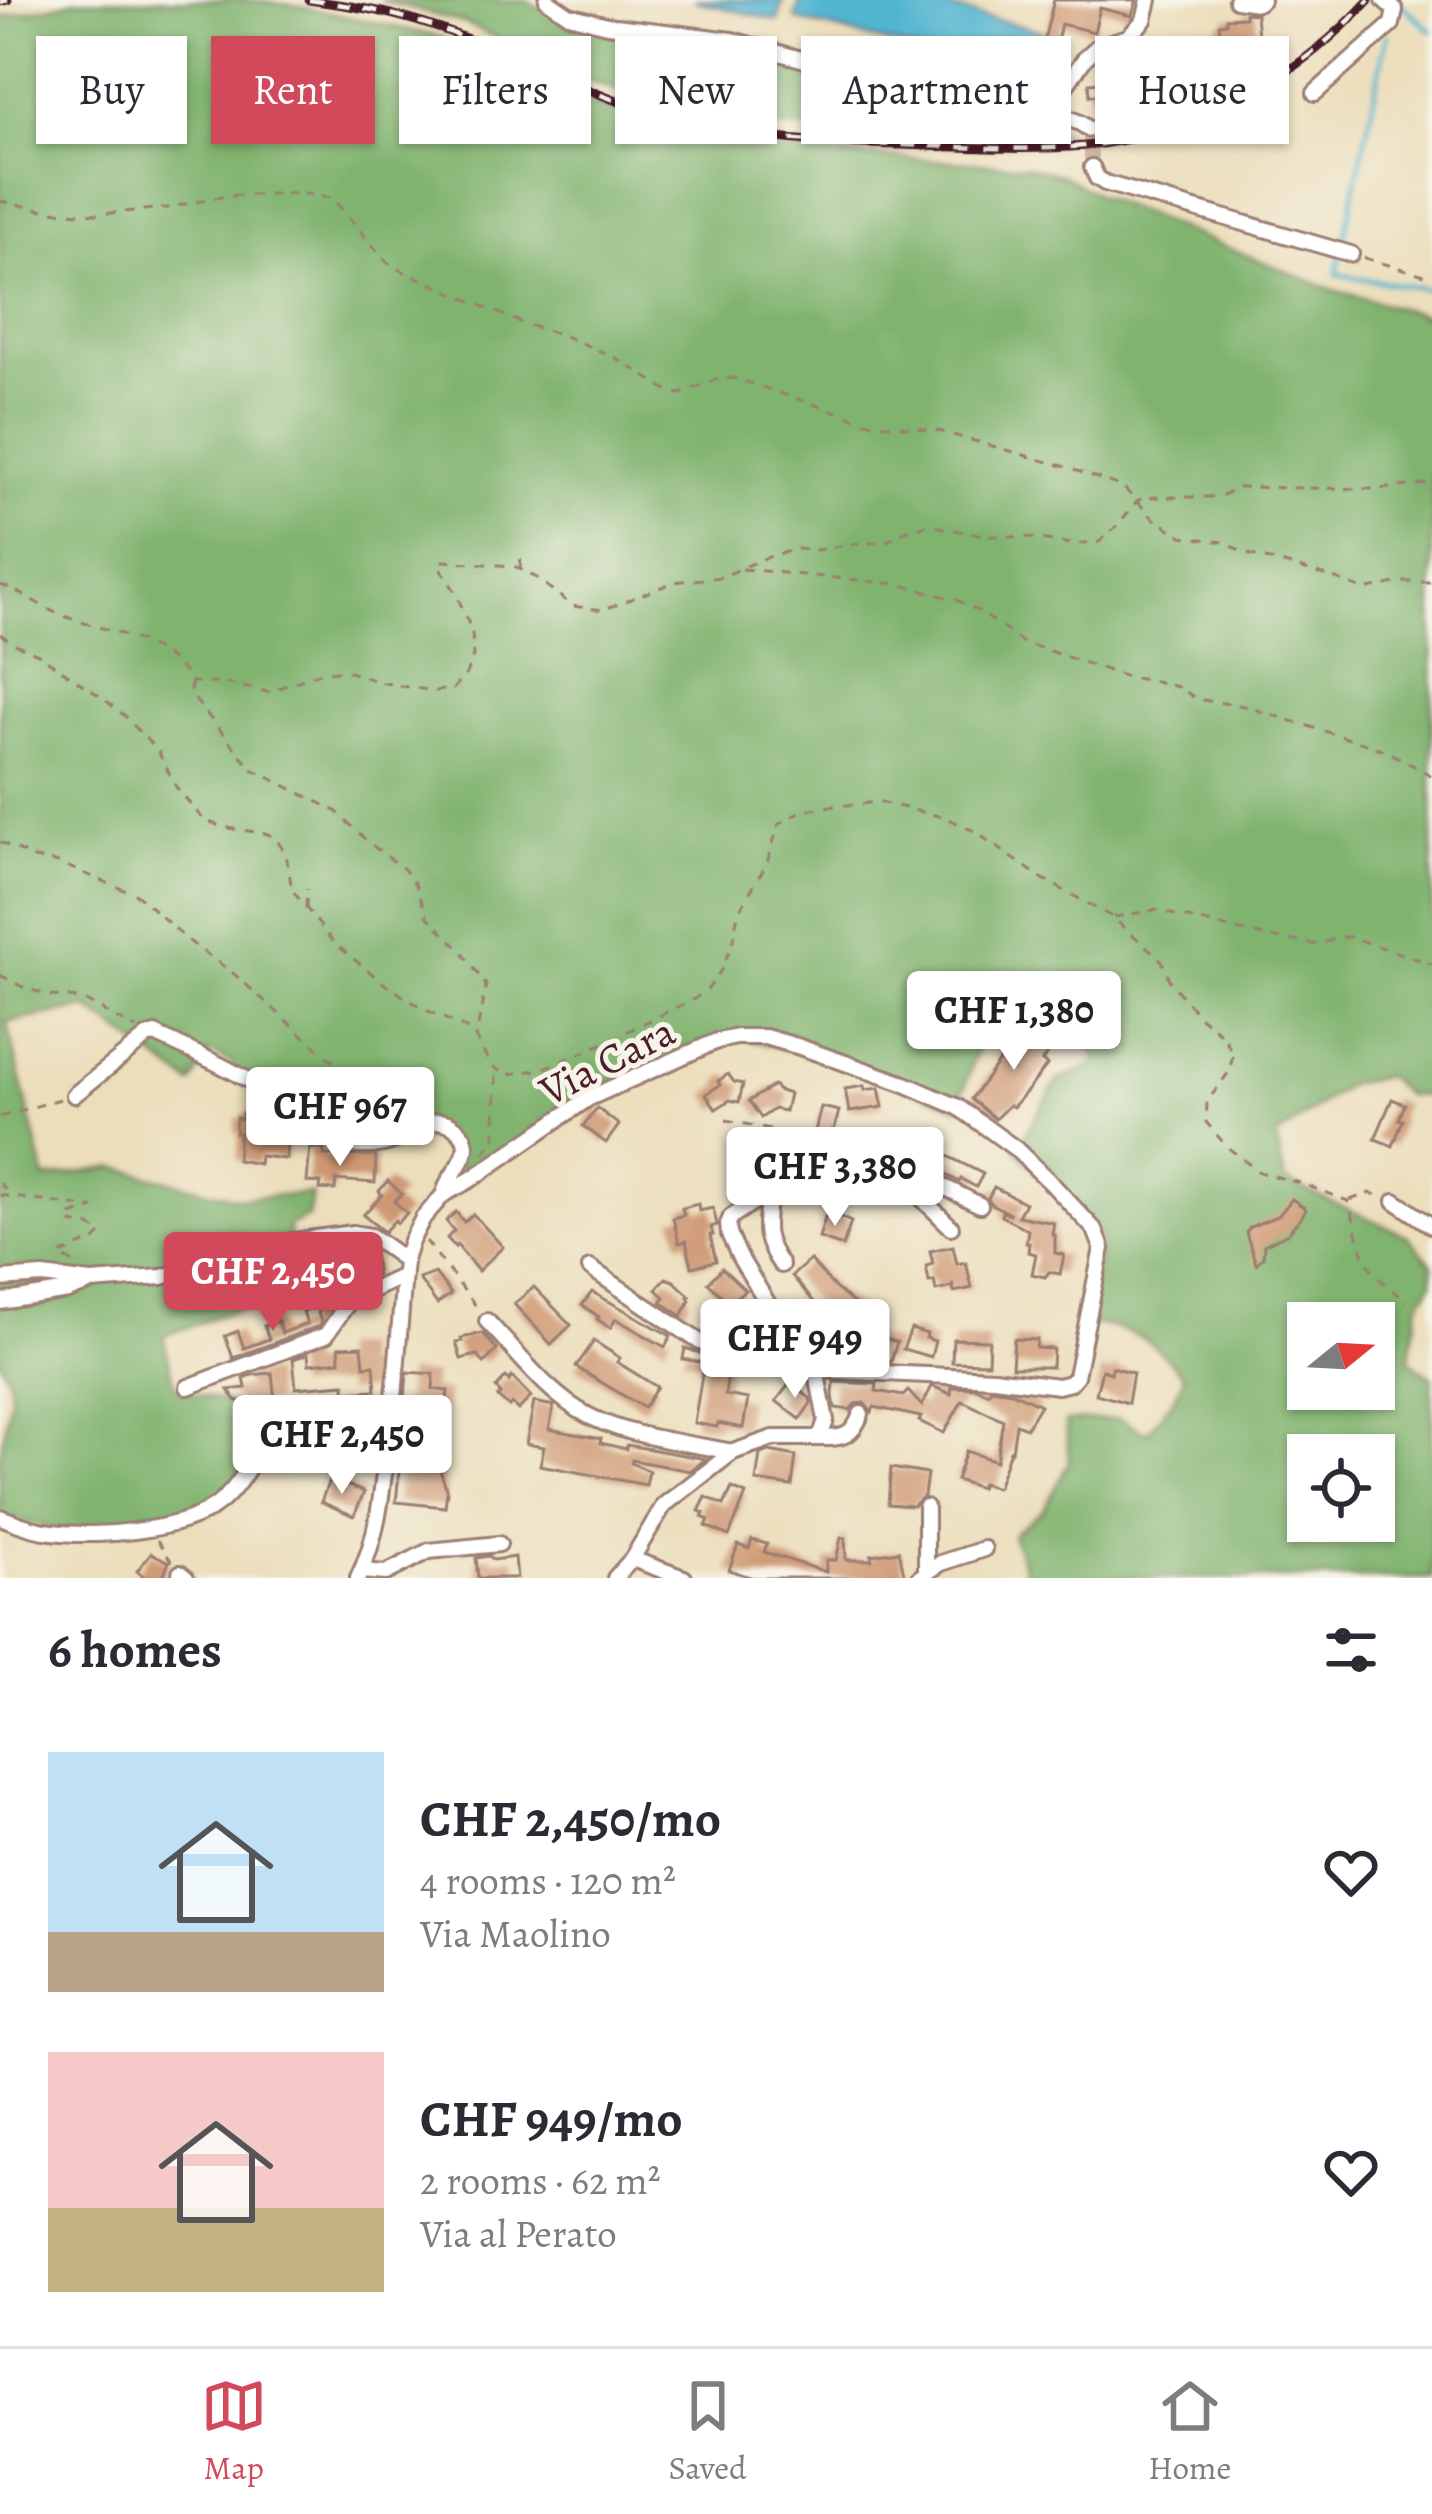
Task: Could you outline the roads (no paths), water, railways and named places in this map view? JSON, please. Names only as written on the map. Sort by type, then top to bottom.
[{"type":"street","points":[[547,0],[569,15],[607,26],[732,40],[801,59]]},
{"type":"street","points":[[1071,78],[1098,46],[1127,37],[1144,20],[1149,0]]},
{"type":"street","points":[[1236,0],[1257,4],[1262,0]]},
{"type":"street","points":[[1315,93],[1392,24],[1395,10],[1384,0]]},
{"type":"street","points":[[1071,121],[1089,129]]},
{"type":"street","points":[[1092,167],[1105,183],[1351,254]]},
{"type":"street","points":[[74,1095],[155,1034],[266,1091],[333,1142],[369,1146],[443,1121],[457,1129],[465,1155],[444,1194]]},
{"type":"street","name":"Via Cara","points":[[360,1574],[378,1521],[388,1427],[385,1412],[394,1398],[404,1268],[430,1208],[444,1194],[589,1099],[737,1036],[764,1037],[905,1084],[958,1107],[1016,1149],[1088,1220],[1101,1240],[1080,1358],[1075,1379],[1067,1385],[816,1370]]},
{"type":"street","points":[[820,1438],[826,1420],[816,1370],[765,1300],[729,1234],[731,1217],[833,1149],[855,1144],[980,1205]]},
{"type":"street","points":[[879,1156],[952,1227]]},
{"type":"street","points":[[769,1192],[765,1234],[781,1264]]},
{"type":"street","points":[[1396,1201],[1432,1226]]},
{"type":"street","points":[[0,1279],[43,1276],[92,1282],[162,1276],[271,1244],[353,1233],[370,1236],[404,1268],[356,1296],[326,1335],[188,1387]]},
{"type":"street","points":[[590,1268],[700,1342],[805,1372],[816,1370]]},
{"type":"street","points":[[0,1302],[68,1291],[92,1282]]},
{"type":"street","points":[[742,1306],[724,1324],[724,1339],[772,1351],[816,1370]]},
{"type":"street","points":[[487,1321],[538,1375],[590,1417],[733,1452]]},
{"type":"street","points":[[0,1517],[40,1531],[118,1533],[189,1518],[218,1504],[284,1417],[372,1407],[385,1412]]},
{"type":"street","points":[[616,1578],[664,1505],[733,1452],[773,1438],[840,1438],[855,1430],[861,1414]]},
{"type":"street","points":[[922,1575],[926,1508]]},
{"type":"street","points":[[360,1574],[386,1573],[429,1551],[499,1544]]},
{"type":"street","points":[[922,1575],[984,1549]]},
{"type":"street","points":[[632,1559],[684,1578]]},
{"type":"water","points":[[693,0],[783,0],[778,21]]},
{"type":"water","points":[[800,0],[918,0],[1042,31],[1041,36],[861,36],[795,19]]},
{"type":"waterway","points":[[1396,0],[1432,31]]},
{"type":"waterway","points":[[1387,35],[1337,274],[1432,290]]},
{"type":"tunnel","points":[[1089,129],[1092,167]]},
{"type":"railway","points":[[0,2],[8,0]]},
{"type":"railway","points":[[309,0],[416,21],[622,103],[714,129],[808,141],[1017,148],[1125,140],[1203,116],[1275,79],[1369,0]]}]
